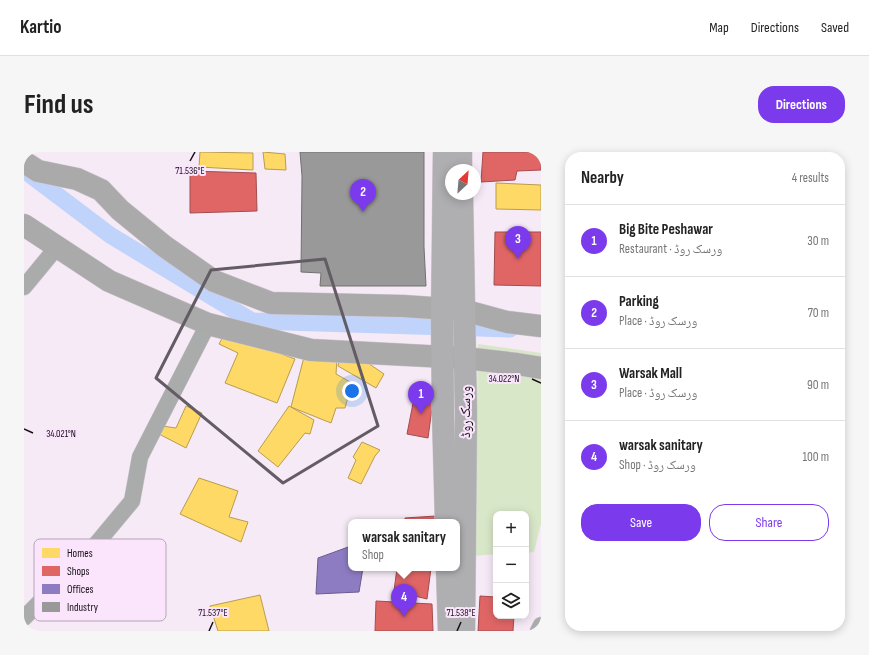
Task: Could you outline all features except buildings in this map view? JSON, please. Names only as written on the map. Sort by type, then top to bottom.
[{"type":"main road","name":"ورسک روڈ","points":[[444,152],[453,314],[465,356],[466,415],[464,631]]},
{"type":"main road","points":[[461,152],[461,164]]},
{"type":"main road","name":"ورسک روڈ","points":[[446,519],[442,356],[453,314],[462,200]]},
{"type":"main road","points":[[443,414],[466,415]]},
{"type":"main road","points":[[447,571],[449,631]]},
{"type":"street","points":[[24,162],[38,171],[77,179],[101,190],[120,210],[164,246],[214,281],[271,302],[403,306],[541,326]]},
{"type":"street","points":[[24,225],[108,281],[208,324],[311,350],[465,356],[541,368]]},
{"type":"street","points":[[24,287],[57,247]]},
{"type":"street","points":[[100,539],[132,501],[140,457],[208,324]]},
{"type":"street","points":[[24,618],[34,608]]},
{"type":"street","points":[[538,631],[541,625]]},
{"type":"highlighted area","points":[[325,259],[378,426],[283,483],[156,378],[211,270]]},
{"type":"green space","points":[[478,344],[541,353],[541,524],[534,552],[529,553],[529,511],[493,511],[493,554],[474,556]]},
{"type":"waterway","points":[[24,170],[110,235],[252,321],[510,329]]},
{"type":"place","name":"Parking","points":[[363,212]]},
{"type":"place","name":"Warsak Mall","points":[[518,259]]},
{"type":"place","name":"Big Bite Peshawar","points":[[421,414]]},
{"type":"place","name":"warsak sanitary","points":[[404,617]]}]
